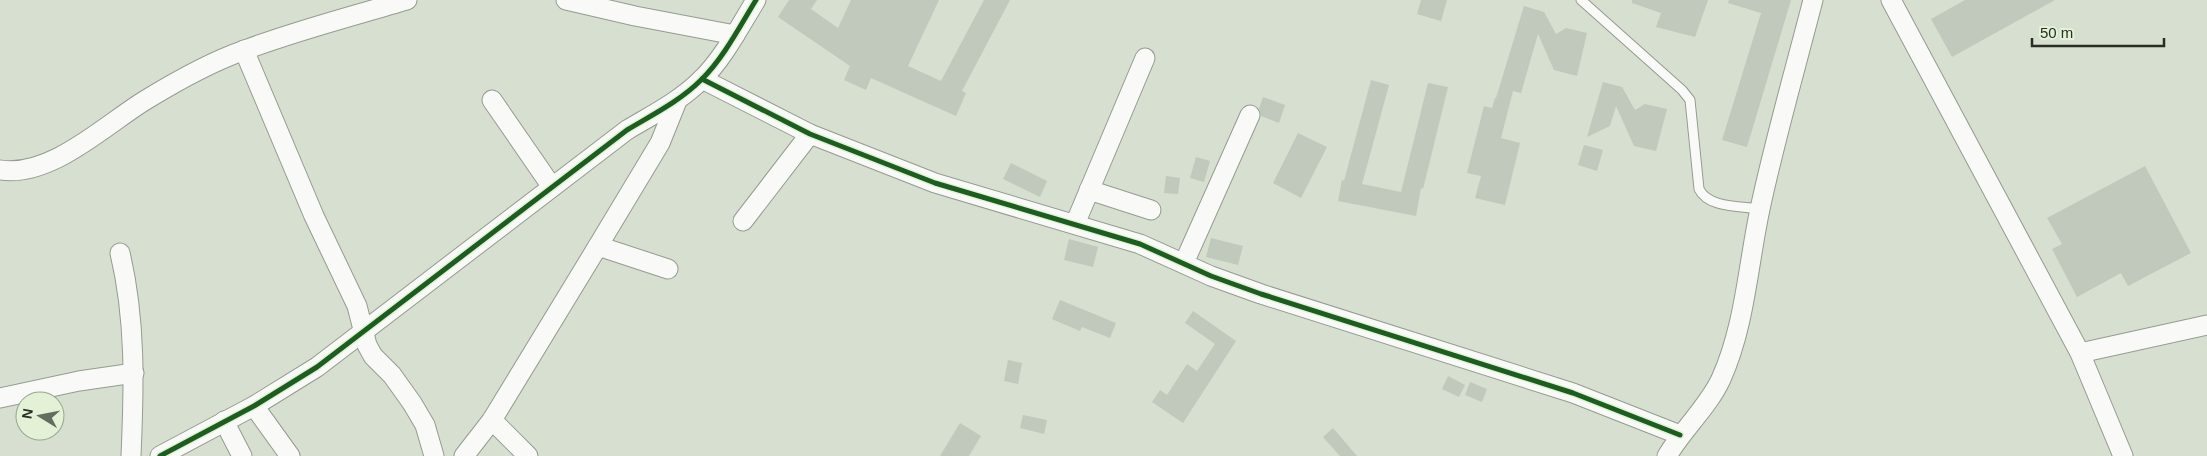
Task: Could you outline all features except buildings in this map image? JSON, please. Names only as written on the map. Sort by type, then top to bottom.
[{"type":"street","points":[[0,170],[26,169],[49,161],[89,140],[144,102],[209,65],[244,50],[407,0]]},
{"type":"street","points":[[566,0],[635,16],[735,35]]},
{"type":"street","points":[[160,456],[254,406],[317,367],[627,130],[677,100],[702,79],[735,35],[756,0]]},
{"type":"street","points":[[1667,456],[1680,435],[1709,400],[1721,379],[1727,363],[1742,308],[1760,210],[1813,0]]},
{"type":"street","points":[[1891,0],[2080,353],[2123,456]]},
{"type":"street","points":[[244,50],[314,216],[356,306],[365,331],[367,345],[373,356],[392,375],[425,425],[434,456]]},
{"type":"street","points":[[1075,224],[1144,58]]},
{"type":"street","points":[[702,79],[810,134],[935,183],[1140,244],[1184,264],[1261,294],[1573,393],[1680,435]]},
{"type":"street","points":[[492,100],[552,187]]},
{"type":"street","points":[[464,456],[492,420],[660,143],[677,100]]},
{"type":"street","points":[[1184,264],[1250,115]]},
{"type":"street","points":[[743,221],[810,134]]},
{"type":"street","points":[[1089,190],[1151,210]]},
{"type":"street","points":[[598,246],[668,269]]},
{"type":"street","points":[[120,253],[128,285],[134,373],[131,456]]},
{"type":"street","points":[[2080,353],[2207,324]]},
{"type":"street","points":[[0,398],[79,381],[134,373]]},
{"type":"street","points":[[254,406],[290,456]]},
{"type":"street","points":[[492,420],[528,456]]},
{"type":"street","points":[[224,421],[242,456]]},
{"type":"lane","points":[[1581,0],[1682,90],[1690,100],[1698,189],[1702,197],[1710,202],[1760,210]]},
{"type":"cycle path","points":[[160,456],[254,406],[317,367],[627,130],[684,95],[717,62],[756,0]]},
{"type":"cycle path","points":[[702,79],[810,134],[935,183],[1140,244],[1211,276],[1261,294],[1573,393],[1680,435]]}]
